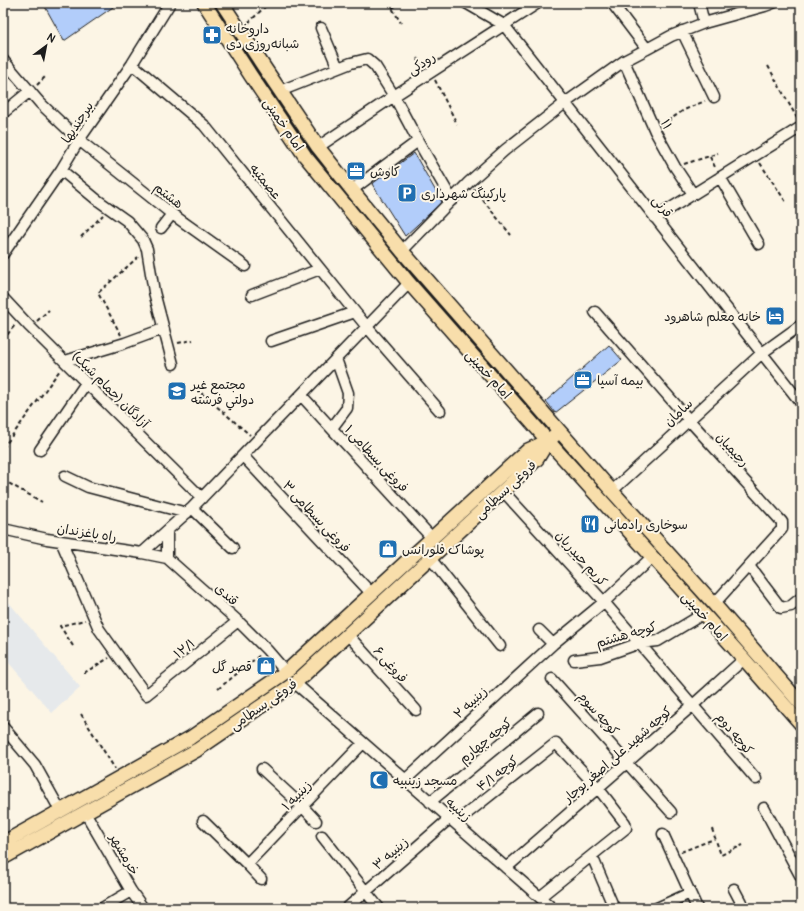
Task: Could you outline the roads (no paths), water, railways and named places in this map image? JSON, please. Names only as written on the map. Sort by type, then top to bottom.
[{"type":"main road","name":"امام خمینی","points":[[204,3],[305,156],[409,283],[548,441],[799,719]]},
{"type":"main road","name":"امام خمینی","points":[[222,3],[318,147],[402,251],[801,704]]},
{"type":"main road","points":[[548,441],[560,431]]},
{"type":"main road","name":"فروغی بسطامی","points":[[3,858],[197,750],[295,683],[537,459],[548,441]]},
{"type":"main road","name":"فروغی بسطامی","points":[[3,843],[190,738],[286,672],[528,450],[548,441]]},
{"type":"main road","points":[[286,672],[295,683]]},
{"type":"street","name":"بیرجندیها","points":[[3,254],[132,64],[170,3]]},
{"type":"street","points":[[466,3],[504,25]]},
{"type":"street","points":[[612,3],[647,49]]},
{"type":"street","points":[[699,3],[704,23]]},
{"type":"street","points":[[402,251],[469,182],[505,150],[565,103],[624,61],[682,31],[773,3]]},
{"type":"street","name":"رودکی","points":[[318,147],[431,71],[536,4]]},
{"type":"street","name":"قرنی","points":[[504,25],[801,403]]},
{"type":"street","points":[[321,28],[338,68]]},
{"type":"street","points":[[682,31],[714,97]]},
{"type":"street","points":[[280,91],[351,63],[367,59],[375,66],[394,96],[452,200]]},
{"type":"street","name":"هشتم","points":[[3,60],[40,103],[79,140],[172,214],[245,266]]},
{"type":"street","name":"۱۱","points":[[624,61],[655,131],[675,167],[693,194]]},
{"type":"street","name":"عصمتیه","points":[[132,64],[204,125],[367,327],[440,411]]},
{"type":"street","points":[[3,113],[30,91]]},
{"type":"street","points":[[655,218],[755,155],[799,122]]},
{"type":"street","points":[[352,190],[418,141]]},
{"type":"street","points":[[61,170],[127,222],[143,240],[147,249],[154,292],[173,364]]},
{"type":"street","points":[[720,177],[759,244]]},
{"type":"street","points":[[161,228],[172,214]]},
{"type":"street","points":[[252,295],[320,269]]},
{"type":"street","points":[[142,553],[190,511],[409,283]]},
{"type":"street","name":"آزادگان (حمام شیک)","points":[[3,298],[30,327],[66,361],[86,383],[202,498]]},
{"type":"street","points":[[271,341],[355,312]]},
{"type":"street","name":"رحیمیان","points":[[595,312],[689,420],[782,522],[782,529],[714,604]]},
{"type":"street","points":[[66,361],[125,343],[164,329]]},
{"type":"street","name":"سامان","points":[[612,491],[762,353],[799,329]]},
{"type":"street","points":[[332,428],[348,408],[348,393],[336,360]]},
{"type":"street","points":[[40,450],[86,383]]},
{"type":"street","name":"فروغی بسطامی ۱","points":[[302,395],[432,538]]},
{"type":"street","name":"فروغی بسطامی ۳","points":[[243,456],[372,594]]},
{"type":"street","points":[[65,476],[88,487],[190,511],[233,548]]},
{"type":"street","name":"کریم حیدریان","points":[[503,491],[604,602],[693,705]]},
{"type":"street","name":"راه باغزندان","points":[[3,529],[47,539],[167,558]]},
{"type":"street","points":[[167,531],[167,558]]},
{"type":"street","name":"۱۲/۱","points":[[61,541],[98,629],[146,695],[238,621]]},
{"type":"street","name":"زینبیه ۲","points":[[405,780],[553,644],[604,602],[652,557]]},
{"type":"street","name":"قندی","points":[[167,558],[238,621],[267,650],[286,672]]},
{"type":"street","points":[[430,558],[500,646]]},
{"type":"street","points":[[749,566],[781,608],[791,606],[801,598]]},
{"type":"street","name":"کوچه هشتم","points":[[574,660],[600,657],[640,643],[658,641],[703,614]]},
{"type":"street","points":[[540,630],[553,644]]},
{"type":"street","name":"فروغی ۶","points":[[348,635],[416,710]]},
{"type":"street","name":"کوچه شهید علی اصغر بوجار","points":[[506,868],[744,659]]},
{"type":"street","name":"کوچه سوم","points":[[552,679],[627,763]]},
{"type":"street","name":"زینبیه","points":[[295,683],[552,908]]},
{"type":"street","name":"کوچه دوم","points":[[693,705],[756,779]]},
{"type":"street","name":"کوچه چهارم","points":[[430,802],[538,713]]},
{"type":"street","points":[[3,727],[36,765],[60,810]]},
{"type":"street","name":"زینبیه ۱","points":[[247,864],[363,743]]},
{"type":"street","name":"کوچه ۴/۱","points":[[452,821],[556,743],[598,788]]},
{"type":"street","points":[[627,763],[671,812]]},
{"type":"street","points":[[262,769],[316,821]]},
{"type":"street","points":[[540,897],[626,828],[625,823],[598,788]]},
{"type":"street","points":[[764,808],[801,877]]},
{"type":"street","name":"خرمشهر","points":[[85,812],[131,891],[143,908]]},
{"type":"street","points":[[203,821],[261,879]]},
{"type":"street","name":"زینبیه ۳","points":[[348,908],[452,821]]},
{"type":"street","points":[[663,834],[697,908]]},
{"type":"street","points":[[322,836],[379,908]]},
{"type":"street","points":[[592,856],[614,908]]},
{"type":"street","points":[[734,888],[744,908]]},
{"type":"street","points":[[102,908],[131,891]]},
{"type":"street","points":[[657,908],[690,893]]},
{"type":"place","name":"داروخانه شبانه‌روزی دی","points":[[212,35]]},
{"type":"place","name":"کاوش","points":[[356,171]]},
{"type":"place","name":"پارکینگ شهرداری","points":[[407,193]]},
{"type":"place","name":"خانه معلم شاهرود","points":[[775,316]]},
{"type":"place","name":"بیمه آسیا","points":[[583,380]]},
{"type":"place","name":"مجتمع غير دولتي فرشته","points":[[177,391]]},
{"type":"place","name":"سوخاری رادمانی","points":[[590,524]]},
{"type":"place","name":"پوشاک فلورانس","points":[[388,549]]},
{"type":"place","name":"قصر گل","points":[[266,666]]},
{"type":"place","name":"مسجد زینبیه","points":[[379,780]]}]
